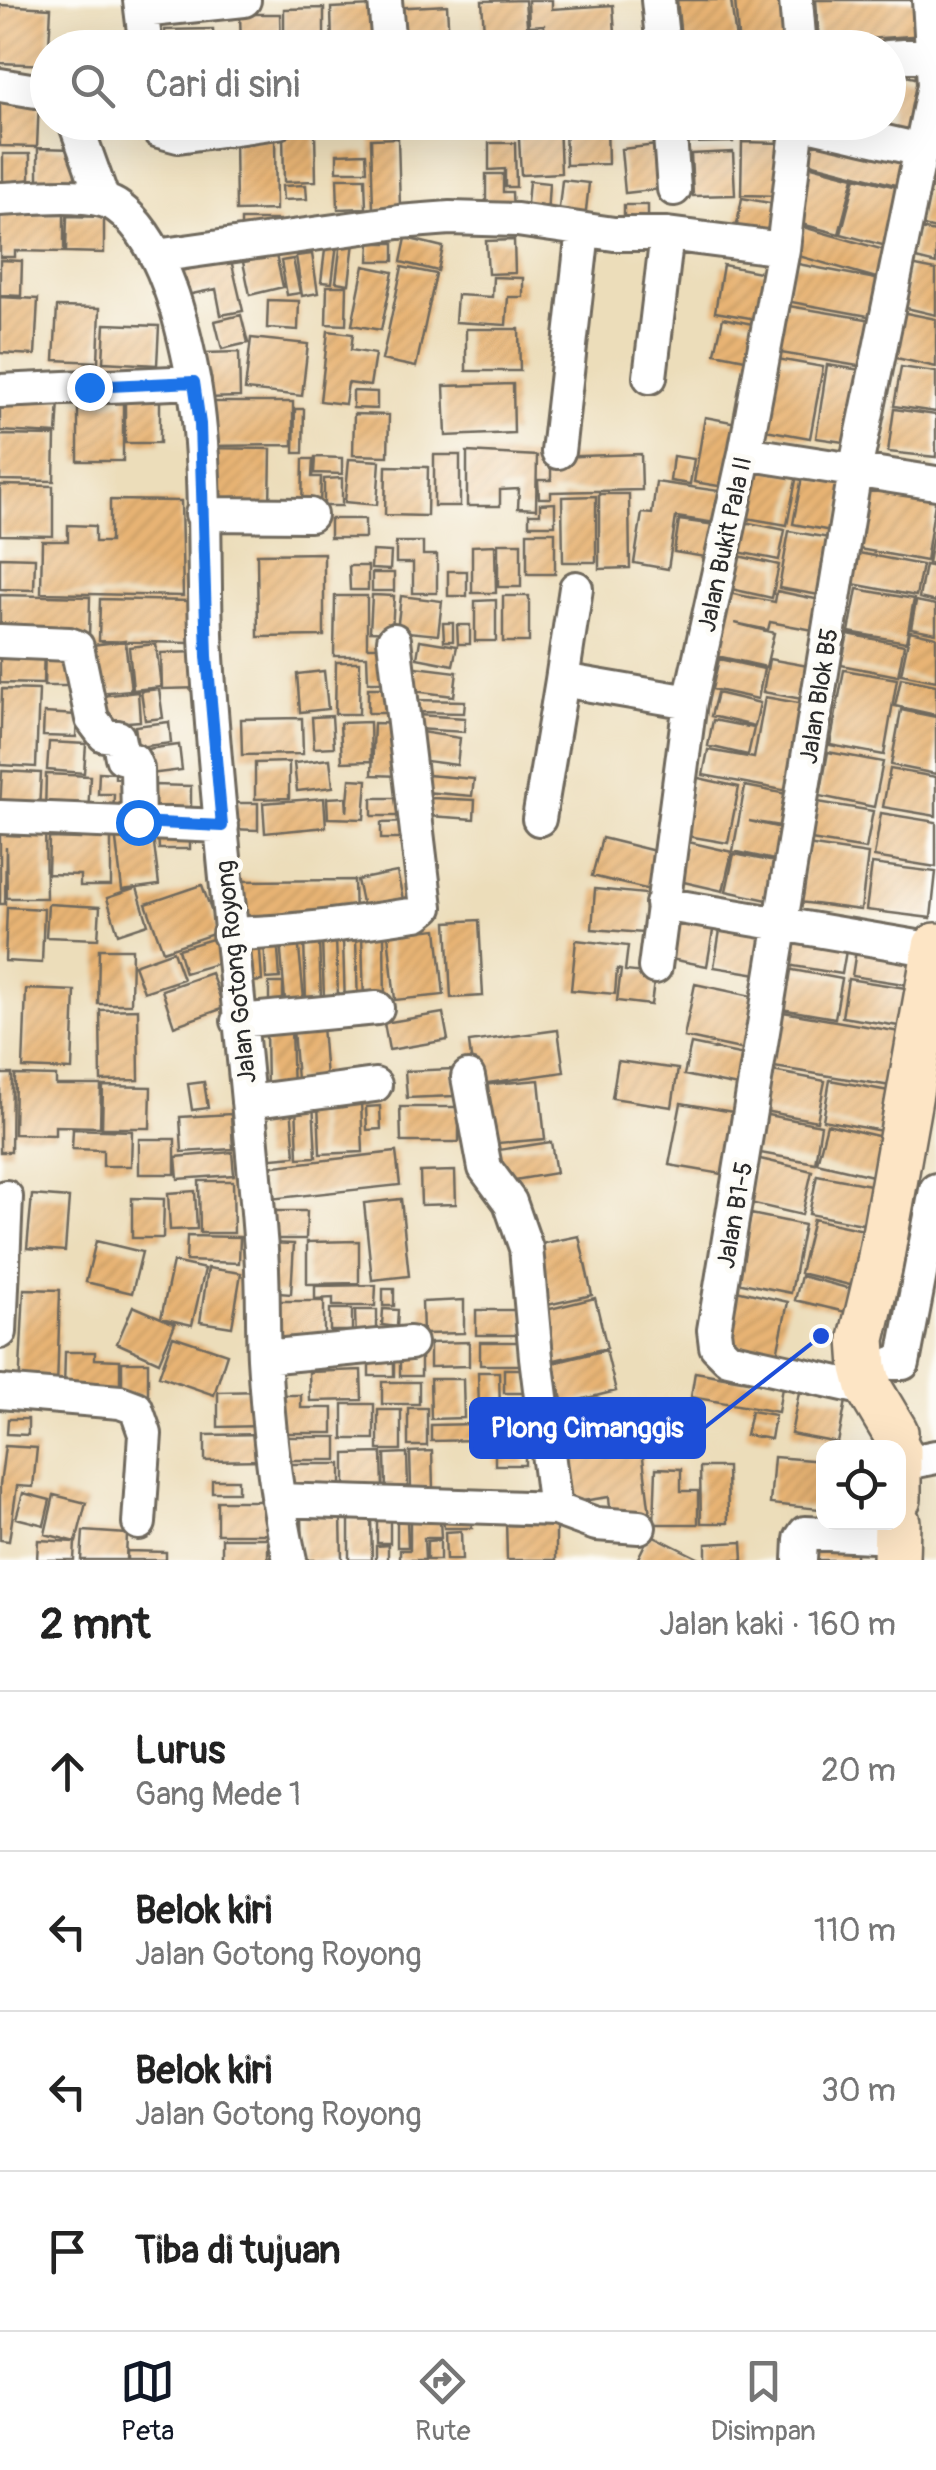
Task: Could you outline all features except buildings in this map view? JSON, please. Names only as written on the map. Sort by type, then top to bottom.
[{"type":"street","points":[[141,6],[244,0]]},
{"type":"street","points":[[385,0],[388,30]]},
{"type":"street","points":[[658,0],[661,30]]},
{"type":"street","points":[[796,0],[798,30]]},
{"type":"street","name":"Jalan Blok B5","points":[[780,922],[856,471],[934,85],[930,0]]},
{"type":"street","points":[[906,56],[935,54]]},
{"type":"street","points":[[0,85],[30,90]]},
{"type":"street","points":[[0,199],[103,200],[81,140]]},
{"type":"street","points":[[671,140],[674,190]]},
{"type":"street","name":"Jalan Bukit Pala II","points":[[654,967],[690,702],[745,452],[783,250],[796,140]]},
{"type":"street","points":[[876,140],[920,150]]},
{"type":"street","name":"Jalan Gotong Royong","points":[[103,200],[119,208],[156,256],[180,314],[200,424],[207,656],[229,934],[260,1235],[264,1357],[278,1500],[290,1560]]},
{"type":"street","points":[[156,256],[450,218],[517,220],[583,231],[667,234],[783,250]]},
{"type":"street","points":[[558,452],[583,231]]},
{"type":"street","points":[[650,377],[667,234]]},
{"type":"street","points":[[0,391],[194,382]]},
{"type":"street","points":[[745,452],[936,483]]},
{"type":"street","points":[[202,514],[310,515]]},
{"type":"street","points":[[539,819],[576,588]]},
{"type":"street","points":[[229,934],[349,924],[416,914],[426,908],[394,640]]},
{"type":"street","points":[[0,641],[77,647],[92,719],[104,734],[118,737],[122,757],[133,760],[138,822]]},
{"type":"street","points":[[562,680],[690,702]]},
{"type":"street","points":[[0,817],[222,826]]},
{"type":"street","points":[[662,904],[936,948],[879,1268],[893,1364],[899,1440]]},
{"type":"street","name":"Jalan B1-5","points":[[780,922],[753,1109],[714,1330],[716,1346],[728,1358],[893,1364]]},
{"type":"street","points":[[238,1021],[376,1008]]},
{"type":"street","points":[[468,1077],[485,1168],[510,1202],[526,1248],[555,1509]]},
{"type":"street","points":[[248,1102],[375,1085]]},
{"type":"street","points":[[893,1364],[936,1190]]},
{"type":"street","points":[[0,1332],[6,1196]]},
{"type":"street","points":[[264,1357],[410,1343]]},
{"type":"street","points":[[0,1392],[120,1402],[136,1408],[145,1434],[139,1523]]},
{"type":"street","points":[[278,1500],[555,1509],[596,1524],[639,1526]]},
{"type":"street","points":[[800,1560],[800,1538],[816,1528]]},
{"type":"waterway","points":[[892,1317],[897,1286]]},
{"type":"place","name":"Plong Cimanggis","points":[[821,1336]]},
{"type":"route","points":[[89,387],[194,382],[200,424],[207,656],[222,826],[138,822]]}]
